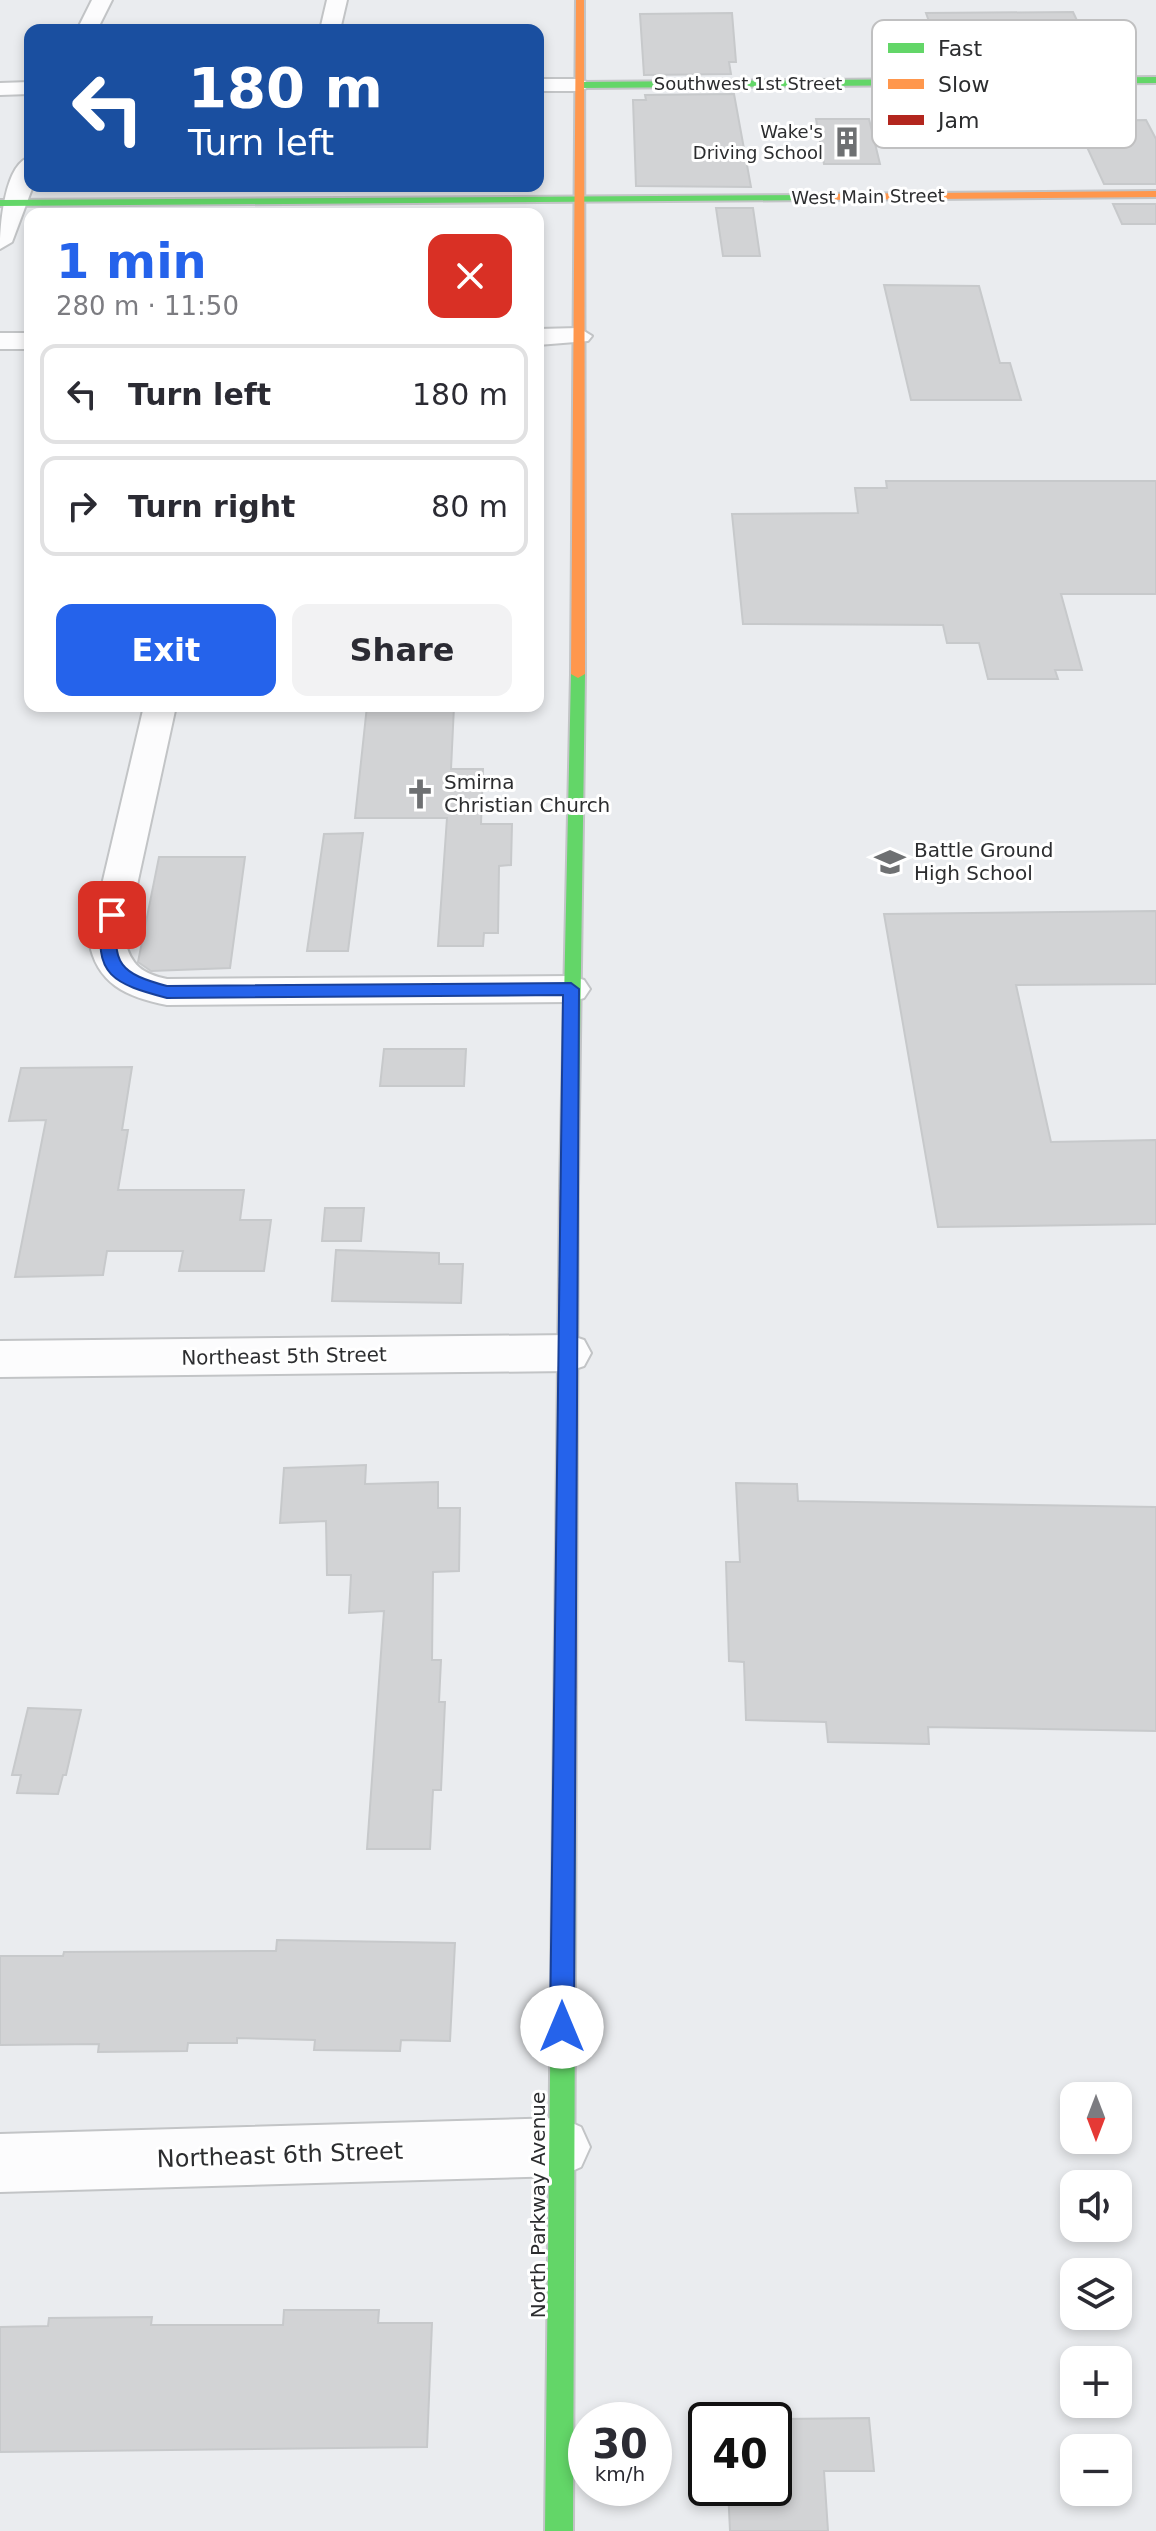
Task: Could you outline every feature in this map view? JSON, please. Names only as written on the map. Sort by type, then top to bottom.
[{"type":"street","points":[[90,24],[102,0]]},
{"type":"street","points":[[331,24],[337,0]]},
{"type":"street","name":"North Parkway Avenue","points":[[559,2531],[571,989],[578,737],[580,0]]},
{"type":"street","name":"Southwest 1st Street","points":[[1136,80],[1156,80]]},
{"type":"street","name":"Southwest 1st Street","points":[[581,85],[872,82]]},
{"type":"street","points":[[544,85],[581,85]]},
{"type":"street","points":[[0,89],[24,88]]},
{"type":"street","points":[[0,242],[7,203],[24,174]]},
{"type":"street","name":"West Main Street","points":[[7,203],[301,193],[579,200],[1156,194]]},
{"type":"street","points":[[544,337],[579,336]]},
{"type":"street","points":[[0,341],[24,341]]},
{"type":"street","points":[[159,712],[107,940],[115,970],[129,982],[167,992],[571,989]]},
{"type":"street","name":"Northeast 5th Street","points":[[0,1359],[569,1353]]},
{"type":"street","name":"Northeast 6th Street","points":[[0,2163],[561,2147]]},
{"type":"building","points":[[1073,12],[1077,20],[928,20],[926,13]]},
{"type":"building","points":[[732,13],[736,62],[729,62],[731,74],[644,75],[640,14]]},
{"type":"building","points":[[734,94],[751,187],[636,186],[633,100],[646,100],[645,95]]},
{"type":"building","name":"Wake's Driving School","points":[[816,119],[869,119],[872,148],[876,148],[880,164],[824,164]]},
{"type":"building","points":[[1136,120],[1146,120],[1156,139],[1156,184],[1104,184],[1087,148],[1136,148]]},
{"type":"building","points":[[1113,204],[1156,204],[1156,224],[1122,224]]},
{"type":"building","points":[[716,208],[753,208],[760,256],[723,256]]},
{"type":"building","points":[[884,285],[979,286],[1000,363],[1010,363],[1021,400],[911,400]]},
{"type":"building","points":[[886,481],[1156,481],[1156,594],[1061,594],[1082,670],[1055,670],[1058,679],[988,679],[979,643],[947,643],[943,625],[743,624],[732,514],[858,513],[855,488],[887,488]]},
{"type":"building","points":[[366,712],[454,712],[451,769],[483,769],[481,824],[512,824],[511,865],[499,866],[498,933],[484,933],[483,946],[438,946],[447,818],[355,818]]},
{"type":"building","points":[[363,833],[348,951],[307,951],[324,834]]},
{"type":"building","points":[[159,857],[245,857],[230,968],[151,971],[138,962]]},
{"type":"building","points":[[1156,911],[1156,984],[1016,985],[1051,1142],[1156,1140],[1156,1224],[938,1227],[884,914]]},
{"type":"building","points":[[384,1049],[466,1049],[464,1086],[380,1086]]},
{"type":"building","points":[[132,1067],[122,1130],[128,1130],[118,1190],[244,1190],[240,1220],[271,1220],[264,1271],[179,1271],[183,1251],[107,1251],[103,1275],[15,1277],[46,1120],[9,1121],[21,1068]]},
{"type":"building","points":[[325,1208],[364,1208],[361,1241],[322,1241]]},
{"type":"building","points":[[336,1250],[439,1253],[439,1264],[463,1264],[461,1303],[332,1301]]},
{"type":"building","points":[[366,1465],[365,1484],[438,1482],[438,1508],[460,1508],[459,1571],[433,1572],[432,1660],[441,1660],[439,1702],[445,1702],[441,1790],[433,1790],[430,1849],[367,1849],[384,1611],[349,1613],[351,1575],[327,1575],[326,1521],[280,1523],[284,1468]]},
{"type":"building","points":[[736,1483],[797,1484],[798,1501],[1156,1507],[1156,1731],[928,1727],[929,1744],[828,1742],[826,1722],[746,1720],[744,1662],[729,1661],[726,1562],[740,1562]]},
{"type":"building","points":[[28,1708],[81,1710],[66,1775],[63,1775],[58,1794],[17,1793],[21,1775],[12,1775]]},
{"type":"building","points":[[277,1940],[455,1943],[450,2041],[401,2040],[400,2051],[314,2050],[315,2040],[237,2038],[237,2043],[188,2043],[187,2051],[98,2052],[99,2044],[0,2045],[0,1956],[63,1956],[64,1952],[276,1951]]},
{"type":"building","points":[[284,2310],[379,2310],[378,2323],[432,2323],[427,2447],[0,2452],[0,2327],[48,2326],[49,2318],[152,2317],[151,2325],[283,2325]]},
{"type":"building","points":[[869,2418],[874,2471],[824,2471],[828,2531],[730,2531],[729,2506],[792,2506],[792,2419]]},
{"type":"traffic: fast","points":[[1136,80],[1156,80]]},
{"type":"traffic: fast","points":[[581,85],[872,82]]},
{"type":"traffic: fast","points":[[0,203],[814,197]]},
{"type":"traffic: fast","points":[[569,1187],[578,674]]},
{"type":"traffic: fast","points":[[559,2531],[565,1716]]},
{"type":"traffic: slow","points":[[578,674],[580,0]]},
{"type":"traffic: slow","points":[[814,197],[1156,194]]},
{"type":"traffic: jam","points":[[565,1716],[569,1187]]},
{"type":"place","name":"Wake's Driving School","points":[[847,142]]},
{"type":"place","name":"Smirna Christian Church","points":[[420,794]]},
{"type":"place","name":"Battle Ground High School","points":[[890,862]]},
{"type":"route","points":[[112,915],[107,940],[108,955],[115,970],[129,982],[167,992],[571,989],[562,2027]]}]
